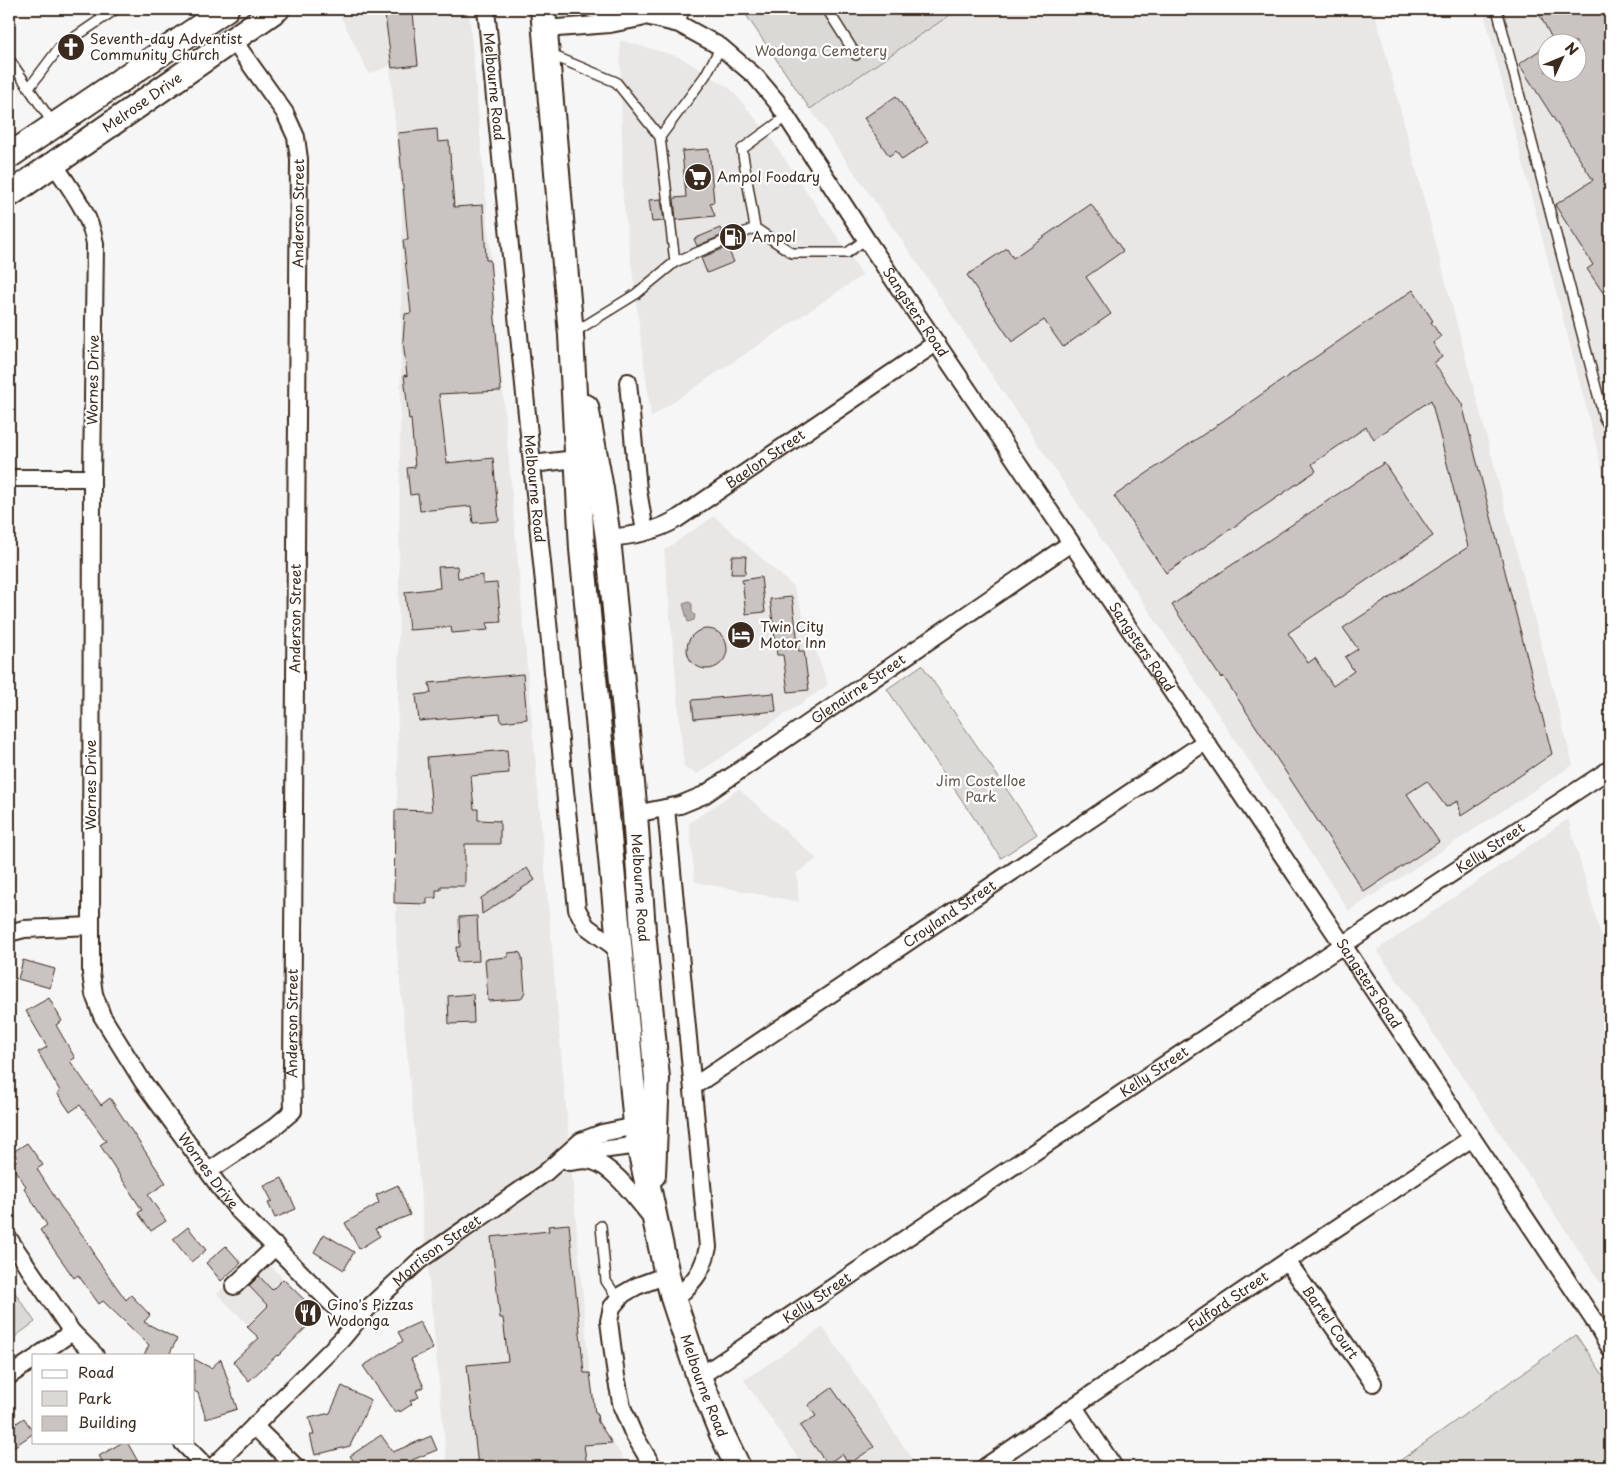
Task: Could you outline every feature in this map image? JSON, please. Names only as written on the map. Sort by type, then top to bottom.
[{"type":"main road","name":"Melrose Drive","points":[[9,195],[277,9]]},
{"type":"main road","points":[[9,156],[221,12],[233,40]]},
{"type":"main road","name":"Melbourne Road","points":[[544,19],[571,335],[582,549],[619,943],[643,1136],[654,1212],[674,1301],[699,1377],[722,1434],[738,1467]]},
{"type":"main road","points":[[45,132],[54,164]]},
{"type":"main road","name":"Melbourne Road","points":[[571,335],[594,447],[608,538],[635,814],[643,931],[656,1069],[643,1136]]},
{"type":"main road","name":"Baelon Street","points":[[582,549],[608,538]]},
{"type":"main road","points":[[619,943],[643,931]]},
{"type":"street","name":"Melbourne Road","points":[[486,9],[576,909],[586,926],[619,943]]},
{"type":"street","name":"Sangsters Road","points":[[591,9],[621,10],[650,16]]},
{"type":"street","name":"Sangsters Road","points":[[544,19],[610,24],[650,16],[682,16],[756,77],[786,117],[866,240],[1343,945],[1595,1322],[1610,1348]]},
{"type":"street","name":"Anderson Street","points":[[209,1171],[273,1128],[293,1111],[299,159],[296,137],[285,114],[233,40]]},
{"type":"street","name":"Wornes Drive","points":[[54,164],[85,211],[92,227],[95,244],[92,478],[91,926],[94,994],[102,1016],[143,1082],[221,1189],[237,1209],[276,1246],[353,1326]]},
{"type":"street","name":"Baelon Street","points":[[608,538],[645,532],[662,527],[936,343]]},
{"type":"street","points":[[628,382],[639,496],[645,532]]},
{"type":"street","points":[[532,464],[576,459]]},
{"type":"street","points":[[9,478],[92,478]]},
{"type":"street","name":"Glenairne Street","points":[[635,814],[680,805],[704,795],[1071,543]]},
{"type":"street","name":"Croyland Street","points":[[694,1086],[1205,742]]},
{"type":"street","name":"Kelly Street","points":[[699,1377],[1343,945],[1610,769]]},
{"type":"street","points":[[666,808],[708,1247],[699,1275],[674,1301]]},
{"type":"street","points":[[9,933],[24,929],[91,926]]},
{"type":"street","name":"Morrison Street","points":[[214,1467],[340,1340],[367,1310],[420,1260],[545,1173],[584,1139],[602,1133],[643,1136]]},
{"type":"street","name":"Morrison Street","points":[[545,1173],[569,1162],[643,1136]]},
{"type":"street","name":"Fulford Street","points":[[985,1467],[1287,1260],[1472,1138]]},
{"type":"street","name":"Morrison Street","points":[[569,1162],[585,1160],[602,1166],[618,1178],[654,1212]]},
{"type":"street","points":[[9,1239],[72,1332],[94,1354]]},
{"type":"street","points":[[234,1286],[276,1246]]},
{"type":"street","name":"Bartel Court","points":[[1287,1260],[1373,1383]]},
{"type":"street","points":[[653,1467],[626,1419],[616,1376],[609,1321],[612,1307],[618,1298],[636,1286],[667,1276]]},
{"type":"street","name":"Sangsters Road","points":[[1595,1322],[1610,1339]]},
{"type":"street","points":[[40,1354],[72,1332]]},
{"type":"street","points":[[9,1376],[32,1360]]},
{"type":"street","points":[[1074,1407],[1114,1467]]},
{"type":"street","points":[[254,1426],[296,1467]]},
{"type":"street","points":[[184,1444],[206,1467]]},
{"type":"lane","points":[[29,88],[59,48],[116,9]]},
{"type":"lane","points":[[827,9],[856,55]]},
{"type":"lane","points":[[1497,9],[1604,418],[1610,428]]},
{"type":"lane","points":[[660,137],[705,76],[721,47]]},
{"type":"lane","points":[[546,53],[616,82],[660,137],[675,262]]},
{"type":"lane","points":[[9,59],[29,88],[45,132]]},
{"type":"lane","points":[[786,117],[742,149],[755,228],[792,253],[846,253],[866,240]]},
{"type":"lane","points":[[571,335],[636,294],[675,262],[755,228]]},
{"type":"lane","points":[[601,1226],[606,1281],[618,1298]]},
{"type":"shaded area","points":[[337,9],[469,9],[593,1412],[629,1467],[447,1467],[396,940],[402,201],[390,66],[369,74]]},
{"type":"shaded area","points":[[959,9],[1374,9],[1573,765],[1349,911],[905,245],[810,109]]},
{"type":"shaded area","points":[[1483,9],[1610,9],[1610,500]]},
{"type":"shaded area","name":"Ampol","points":[[620,40],[680,57],[731,89],[768,134],[863,275],[651,417],[623,200]]},
{"type":"shaded area","name":"Twin City Motor Inn","points":[[714,516],[793,586],[828,685],[697,774],[684,768],[664,550]]},
{"type":"shaded area","points":[[689,602],[692,604],[692,612],[695,615],[694,620],[688,622],[683,604]]},
{"type":"shaded area","points":[[739,789],[817,859],[797,873],[799,902],[695,882],[689,823]]},
{"type":"shaded area","points":[[1568,819],[1610,967],[1610,1297],[1377,950]]},
{"type":"shaded area","points":[[269,1264],[320,1315],[279,1356],[217,1294],[227,1284],[238,1294]]},
{"type":"shaded area","points":[[823,1327],[918,1467],[804,1467],[744,1380]]},
{"type":"green space","name":"Wodonga Cemetery","points":[[742,9],[959,9],[810,109]]},
{"type":"green space","name":"Jim Costelloe Park","points":[[922,665],[1037,834],[1001,858],[887,689]]},
{"type":"green space","points":[[9,1284],[35,1322],[9,1341]]},
{"type":"green space","points":[[1576,1335],[1610,1385],[1610,1467],[1391,1467]]},
{"type":"building","points":[[1547,9],[1610,9],[1610,303],[1587,269],[1593,265],[1555,205],[1593,180],[1519,64],[1536,53],[1536,82],[1586,82],[1586,32],[1549,32],[1539,14]]},
{"type":"building","points":[[413,13],[418,65],[392,68],[385,15]]},
{"type":"building","points":[[896,96],[928,142],[902,160],[896,151],[889,156],[864,118]]},
{"type":"building","points":[[437,129],[438,142],[449,141],[454,207],[483,205],[486,260],[490,260],[501,391],[439,394],[447,463],[493,458],[499,521],[473,523],[471,506],[420,511],[418,494],[410,495],[407,468],[415,467],[411,419],[409,420],[404,375],[407,376],[403,340],[405,314],[411,313],[403,240],[408,240],[398,133]]},
{"type":"building","name":"Ampol Foodary","points":[[709,149],[714,202],[710,203],[715,216],[676,220],[674,198],[686,197],[682,151]]},
{"type":"building","points":[[661,199],[664,221],[652,222],[649,200]]},
{"type":"building","points":[[1091,204],[1123,251],[1086,277],[1111,314],[1063,347],[1044,320],[1012,342],[967,275],[1007,248],[1013,258]]},
{"type":"building","points":[[720,228],[723,235],[697,246],[694,239]]},
{"type":"building","points":[[727,247],[734,262],[707,273],[701,258]]},
{"type":"building","points":[[1413,290],[1441,337],[1433,343],[1442,357],[1434,363],[1462,404],[1552,754],[1461,816],[1458,801],[1446,807],[1427,781],[1407,794],[1439,842],[1364,892],[1223,676],[1221,678],[1172,605],[1384,463],[1433,536],[1288,633],[1308,663],[1315,658],[1333,686],[1354,671],[1345,657],[1358,649],[1343,628],[1468,547],[1431,400],[1374,439],[1366,427],[1312,464],[1316,471],[1166,573],[1114,496]]},
{"type":"building","points":[[732,556],[746,556],[745,574],[731,574]]},
{"type":"building","points":[[457,566],[458,578],[483,575],[483,584],[497,583],[501,622],[487,623],[488,630],[452,633],[451,627],[409,630],[405,592],[440,588],[438,567]]},
{"type":"building","points":[[761,577],[765,612],[746,614],[742,580]]},
{"type":"building","points":[[792,597],[799,651],[804,651],[809,690],[788,692],[783,655],[777,655],[770,599]]},
{"type":"building","points":[[703,629],[711,629],[718,632],[724,638],[727,649],[724,660],[718,666],[711,669],[703,669],[696,666],[690,660],[687,653],[687,645],[690,638],[696,632]]},
{"type":"building","points":[[523,674],[527,719],[501,722],[500,714],[419,721],[416,695],[431,693],[429,683]]},
{"type":"building","points":[[774,693],[776,711],[694,719],[692,700]]},
{"type":"building","points":[[507,750],[509,773],[471,776],[474,809],[478,809],[478,820],[500,821],[500,844],[465,844],[465,886],[441,886],[441,890],[436,890],[436,898],[427,898],[427,904],[394,903],[395,810],[432,811],[427,757]]},
{"type":"building","points":[[527,868],[535,880],[482,914],[481,898]]},
{"type":"building","points":[[477,916],[479,961],[457,962],[456,947],[460,947],[459,917]]},
{"type":"building","points":[[517,952],[522,957],[525,992],[521,999],[488,1001],[485,959],[508,957],[508,953]]},
{"type":"building","points":[[23,960],[55,969],[50,988],[18,979]]},
{"type":"building","points":[[473,994],[474,1023],[449,1024],[448,996]]},
{"type":"building","points":[[49,998],[62,1021],[56,1025],[75,1058],[70,1061],[101,1105],[110,1098],[166,1183],[148,1195],[166,1221],[151,1231],[138,1213],[142,1210],[100,1145],[106,1141],[80,1105],[70,1112],[57,1093],[60,1091],[38,1052],[47,1047],[26,1011]]},
{"type":"building","points":[[27,1143],[43,1165],[37,1169],[61,1207],[84,1237],[93,1254],[126,1300],[131,1295],[150,1315],[144,1322],[177,1339],[170,1354],[144,1354],[149,1345],[103,1301],[99,1304],[78,1275],[74,1278],[40,1230],[47,1225],[24,1188],[26,1186],[11,1165],[18,1159],[13,1152]]},
{"type":"building","points":[[282,1178],[296,1209],[275,1218],[268,1203],[272,1201],[264,1186]]},
{"type":"building","points":[[398,1185],[410,1215],[375,1229],[380,1236],[359,1249],[345,1223],[379,1203],[376,1195]]},
{"type":"building","points":[[569,1224],[584,1373],[590,1373],[595,1413],[597,1413],[598,1422],[612,1443],[584,1445],[587,1467],[478,1467],[467,1365],[508,1361],[503,1318],[500,1318],[491,1237],[549,1231],[548,1226]]},
{"type":"building","points":[[188,1227],[206,1250],[191,1262],[173,1239]]},
{"type":"building","points":[[324,1234],[354,1252],[344,1270],[314,1252]]},
{"type":"building","points":[[226,1246],[241,1263],[221,1281],[206,1263]]},
{"type":"building","points":[[259,1276],[272,1290],[283,1279],[319,1314],[278,1356],[249,1381],[233,1362],[259,1338],[247,1327],[268,1306],[249,1286]]},
{"type":"building","points":[[420,1322],[433,1349],[411,1359],[424,1387],[416,1391],[419,1397],[410,1401],[412,1404],[395,1413],[363,1366],[403,1341],[398,1332]]},
{"type":"building","points":[[221,1359],[237,1409],[206,1419],[198,1393],[195,1392],[195,1360],[211,1368]]},
{"type":"building","points":[[342,1386],[371,1400],[350,1446],[315,1455],[310,1435],[314,1435],[309,1418],[330,1413]]},
{"type":"building","points":[[832,1388],[874,1447],[849,1464],[842,1454],[827,1464],[800,1426],[816,1416],[808,1405]]},
{"type":"building","points":[[24,1418],[32,1430],[32,1434],[9,1450],[9,1428]]},
{"type":"building","points":[[381,1435],[393,1452],[431,1436],[437,1450],[412,1460],[415,1467],[358,1467],[350,1456]]},
{"type":"building","points":[[120,1444],[128,1444],[141,1467],[106,1467],[99,1456]]},
{"type":"place","name":"Seventh-day Adventist Community Church","points":[[71,47]]},
{"type":"place","name":"Ampol Foodary","points":[[698,177]]},
{"type":"place","name":"Ampol","points":[[733,237]]},
{"type":"place","name":"Twin City Motor Inn","points":[[741,635]]},
{"type":"place","name":"Gino's Pizzas Wodonga","points":[[308,1313]]}]
